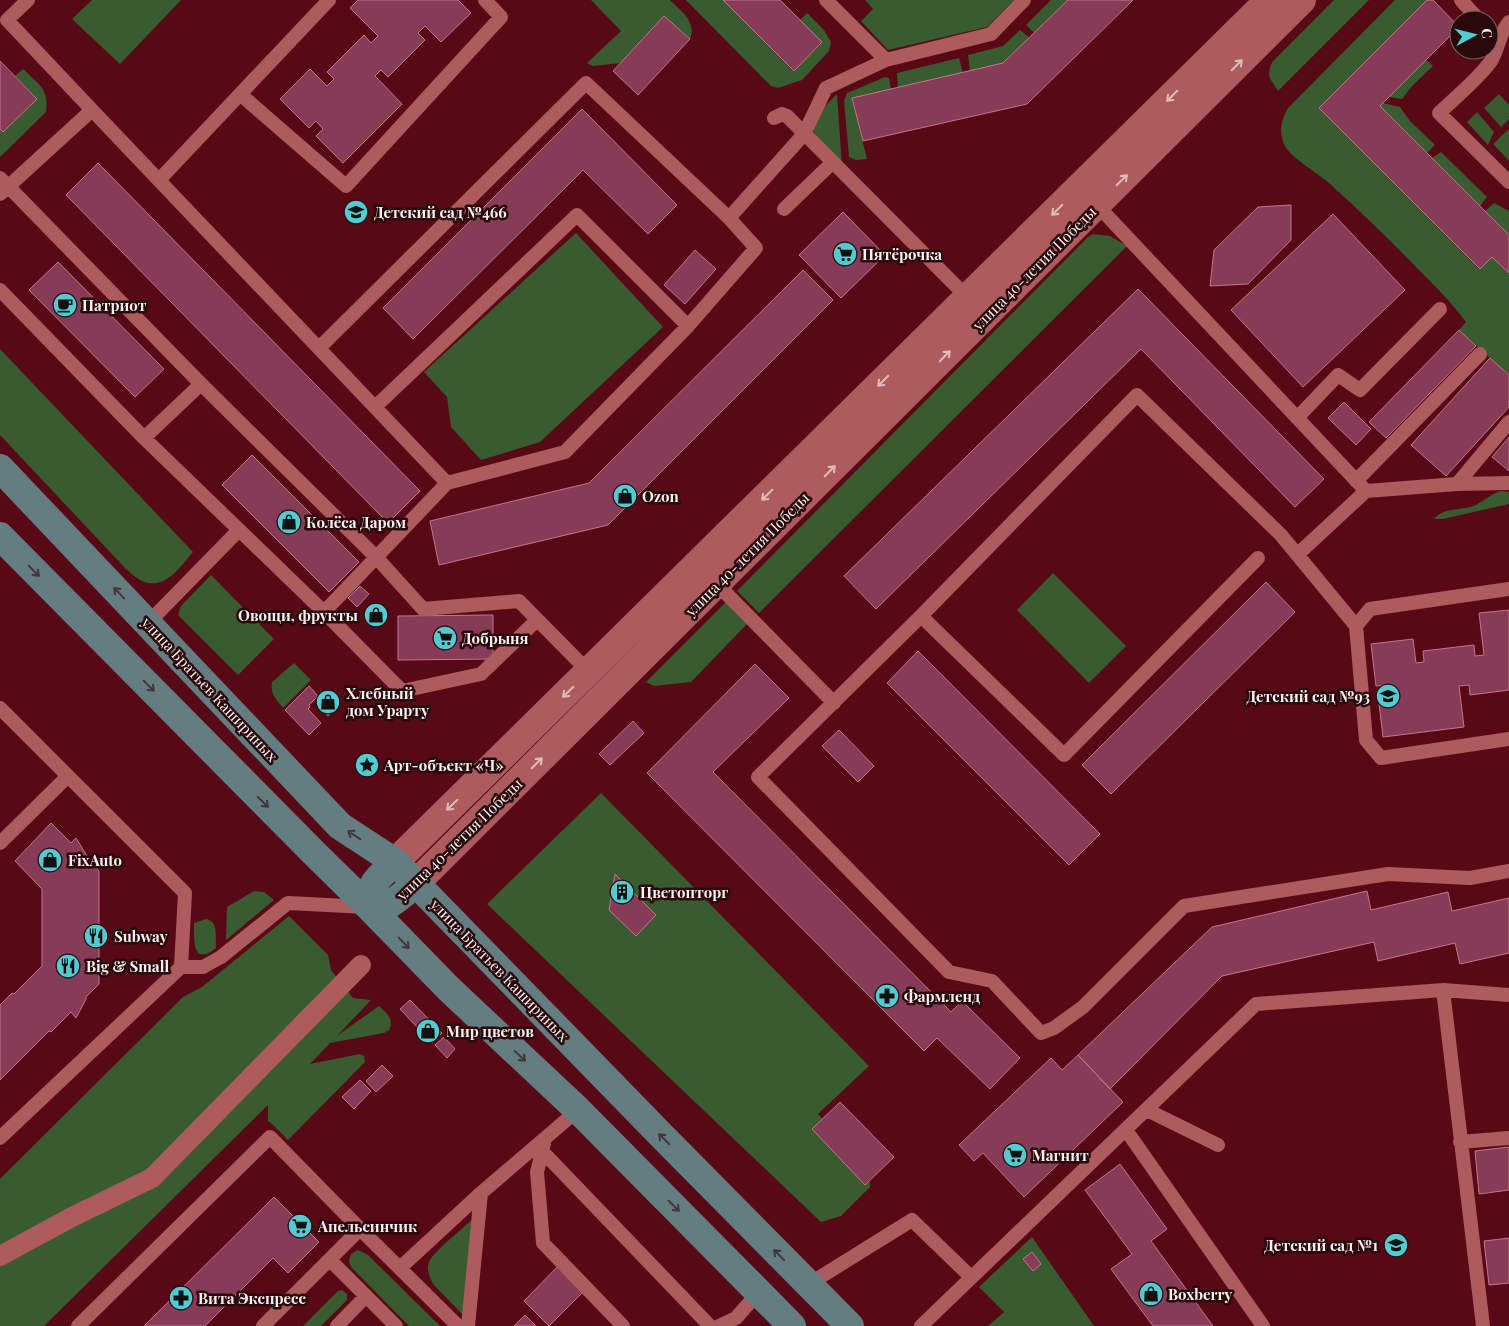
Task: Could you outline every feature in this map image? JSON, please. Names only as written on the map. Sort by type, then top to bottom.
[{"type":"main road","name":"улица Братьев Кашириных","points":[[0,468],[340,826],[395,862],[850,1326]]},
{"type":"main road","points":[[0,536],[449,989],[578,1110],[792,1326]]},
{"type":"main road","name":"улица 40-летия Победы","points":[[395,862],[377,879],[370,889],[370,908],[388,906],[398,900],[415,884]]},
{"type":"street","name":"улица 40-летия Победы","points":[[415,884],[717,584],[976,307],[1269,0]]},
{"type":"street","name":"улица 40-летия Победы","points":[[395,862],[588,671],[976,307],[1097,205],[1302,0]]},
{"type":"street","points":[[0,1256],[72,1217],[152,1178],[361,965]]},
{"type":"lane","points":[[28,0],[7,20],[447,483]]},
{"type":"lane","points":[[159,180],[329,0]]},
{"type":"lane","points":[[240,94],[346,186],[501,17],[485,0]]},
{"type":"lane","points":[[826,0],[886,60]]},
{"type":"lane","points":[[729,218],[804,134],[826,88],[886,60],[991,34],[1024,0]]},
{"type":"lane","points":[[1461,0],[1470,10]]},
{"type":"lane","points":[[1499,32],[1509,22]]},
{"type":"lane","points":[[1492,60],[1439,113],[1509,182]]},
{"type":"lane","points":[[319,348],[586,83],[729,218],[756,248],[688,326],[565,452],[447,483],[324,612]]},
{"type":"lane","points":[[92,110],[3,186],[376,557],[423,610],[519,601],[588,671]]},
{"type":"lane","points":[[774,118],[782,114],[787,116],[976,307]]},
{"type":"lane","points":[[784,209],[832,162]]},
{"type":"lane","points":[[1097,205],[1361,486],[1509,484]]},
{"type":"lane","points":[[375,407],[577,215],[688,326]]},
{"type":"lane","points":[[0,290],[144,438],[238,531],[324,612],[402,691],[481,674],[537,620]]},
{"type":"lane","points":[[1297,418],[1338,374],[1360,390],[1440,309]]},
{"type":"lane","points":[[1298,554],[1480,354]]},
{"type":"lane","points":[[144,438],[201,384]]},
{"type":"lane","points":[[1509,739],[1381,758],[1366,740],[1356,626],[1281,535],[1137,395],[921,616],[758,777],[949,972],[992,982],[1042,1033],[1054,1028],[1083,1008],[1184,906],[1388,874],[1470,878],[1509,871]]},
{"type":"lane","points":[[1457,484],[1509,422]]},
{"type":"lane","points":[[148,623],[238,531]]},
{"type":"lane","points":[[921,616],[1064,755],[1258,558]]},
{"type":"lane","points":[[717,584],[834,703]]},
{"type":"lane","points":[[1356,626],[1370,609],[1509,589]]},
{"type":"lane","points":[[0,708],[184,893],[181,967]]},
{"type":"lane","points":[[0,843],[67,777]]},
{"type":"lane","points":[[0,1138],[181,967],[203,967],[221,957],[288,903],[370,908]]},
{"type":"lane","points":[[1443,990],[1483,1326]]},
{"type":"lane","points":[[920,1326],[1256,1004],[1443,990],[1509,995]]},
{"type":"lane","points":[[400,1268],[481,1193],[544,1145],[578,1110]]},
{"type":"lane","points":[[1147,1110],[1218,1145]]},
{"type":"lane","points":[[1126,1130],[1264,1326]]},
{"type":"lane","points":[[78,1326],[270,1137],[458,1326]]},
{"type":"lane","points":[[1460,1142],[1509,1138]]},
{"type":"lane","points":[[544,1145],[536,1172],[543,1244],[623,1326]]},
{"type":"lane","points":[[544,1145],[710,1326]]},
{"type":"lane","points":[[468,1326],[481,1193]]},
{"type":"lane","points":[[809,1284],[912,1220],[971,1277]]},
{"type":"lane","points":[[263,1326],[360,1229]]},
{"type":"lane","points":[[330,1260],[396,1326]]},
{"type":"lane","points":[[719,1326],[736,1318],[759,1292]]},
{"type":"lane","points":[[337,1326],[366,1296]]},
{"type":"green space","points":[[92,0],[181,0],[120,64],[72,19]]},
{"type":"green space","points":[[591,0],[670,0],[690,22],[692,33],[690,39],[664,16],[620,63],[593,66],[587,63],[621,31]]},
{"type":"green space","points":[[686,0],[723,0],[793,71],[822,42],[800,20],[807,13],[824,30],[831,42],[829,51],[802,80],[778,88],[771,86]]},
{"type":"green space","points":[[865,0],[1014,0],[987,27],[888,50],[861,21],[873,9]]},
{"type":"green space","points":[[1051,0],[1068,0],[1034,33],[1026,25]]},
{"type":"green space","points":[[1334,0],[1369,0],[1278,91],[1269,74],[1273,61]]},
{"type":"green space","points":[[1395,0],[1427,0],[1319,108],[1479,269],[1492,257],[1509,273],[1509,375],[1459,330],[1466,322],[1438,289],[1325,179],[1292,155],[1287,150],[1282,139],[1281,125],[1288,108]]},
{"type":"green space","points":[[1020,30],[1030,38],[1003,63],[970,71],[968,55],[1003,46]]},
{"type":"green space","points":[[959,58],[963,73],[898,88],[897,73]]},
{"type":"green space","points":[[1426,60],[1433,66],[1412,86],[1402,99],[1389,97]]},
{"type":"green space","points":[[23,69],[42,88],[46,97],[46,112],[0,157],[0,129],[3,132],[37,99],[15,76]]},
{"type":"green space","points":[[885,77],[889,78],[891,89],[852,99],[867,159],[856,160],[849,157],[844,101],[847,93]]},
{"type":"green space","points":[[837,94],[842,167],[816,139],[813,131],[821,110]]},
{"type":"green space","points":[[1499,94],[1509,105],[1509,119],[1501,127],[1484,108]]},
{"type":"green space","points":[[1383,103],[1400,107],[1410,121],[1435,145],[1427,153],[1380,106]]},
{"type":"green space","points":[[1477,112],[1494,132],[1488,145],[1467,122]]},
{"type":"green space","points":[[1509,129],[1509,161],[1493,144]]},
{"type":"green space","points":[[1441,152],[1487,197],[1480,206],[1432,158]]},
{"type":"green space","points":[[1494,203],[1509,211],[1509,235],[1485,211]]},
{"type":"green space","points":[[576,233],[663,327],[540,442],[481,460],[451,427],[447,397],[424,372]]},
{"type":"green space","points":[[1093,234],[1110,236],[1127,246],[759,613],[737,591]]},
{"type":"green space","points":[[0,349],[193,552],[171,576],[158,583],[150,583],[142,581],[126,569],[0,435]]},
{"type":"green space","points":[[1501,491],[1509,492],[1509,504],[1443,519],[1434,519],[1448,511],[1476,505]]},
{"type":"green space","points":[[1053,573],[1126,646],[1089,683],[1017,610]]},
{"type":"green space","points":[[211,575],[274,639],[238,675],[178,615],[181,606]]},
{"type":"green space","points":[[726,602],[747,624],[691,682],[654,686],[646,682]]},
{"type":"green space","points":[[294,663],[311,680],[283,708],[273,693],[272,682]]},
{"type":"green space","points":[[601,793],[869,1066],[818,1114],[869,1169],[870,1187],[841,1216],[821,1222],[487,904]]},
{"type":"green space","points":[[254,891],[264,892],[274,900],[226,940],[227,907]]},
{"type":"green space","points":[[289,916],[328,955],[331,970],[353,998],[371,1000],[338,1035],[379,1006],[390,1019],[391,1026],[389,1030],[384,1033],[330,1043],[310,1064],[360,1054],[364,1056],[365,1062],[288,1140],[268,1122],[268,1105],[44,1326],[0,1326],[0,1179],[183,997],[202,987]]},
{"type":"green space","points":[[206,919],[210,920],[215,926],[216,948],[202,954],[198,953],[196,949],[194,923]]},
{"type":"green space","points":[[472,1220],[463,1315],[434,1285],[429,1274],[428,1265],[431,1258]]},
{"type":"green space","points":[[1032,1237],[1094,1326],[988,1326],[1004,1312],[979,1287]]},
{"type":"green space","points":[[358,1250],[368,1255],[440,1326],[409,1326],[351,1267],[349,1261],[351,1254]]},
{"type":"green space","points":[[342,1290],[347,1294],[347,1300],[321,1326],[303,1326],[338,1291]]},
{"type":"building","points":[[358,0],[458,0],[471,13],[441,42],[425,26],[418,33],[425,40],[388,77],[381,70],[375,76],[402,104],[343,163],[316,136],[323,129],[316,121],[309,128],[280,99],[310,69],[327,86],[334,79],[327,72],[364,35],[371,43],[378,36],[350,8]]},
{"type":"building","points":[[723,0],[780,0],[822,42],[794,71]]},
{"type":"building","points":[[1068,0],[1133,0],[1027,104],[863,141],[852,98],[1003,63]]},
{"type":"building","points":[[1427,0],[1433,0],[1449,17],[1449,37],[1380,106],[1509,235],[1509,273],[1492,257],[1480,269],[1319,108]]},
{"type":"building","points":[[664,16],[690,39],[638,95],[613,71]]},
{"type":"building","points":[[0,61],[37,99],[3,132],[0,129]]},
{"type":"building","points":[[582,109],[677,205],[648,234],[583,170],[413,339],[383,308]]},
{"type":"building","points":[[98,163],[420,491],[388,523],[66,195]]},
{"type":"building","points":[[1291,205],[1291,240],[1248,284],[1210,286],[1214,250],[1258,207]]},
{"type":"building","points":[[843,212],[885,255],[841,298],[799,255]]},
{"type":"building","points":[[1333,214],[1405,290],[1303,387],[1231,310]]},
{"type":"building","points":[[695,250],[716,269],[685,304],[664,285]]},
{"type":"building","points":[[58,262],[164,369],[135,397],[29,290]]},
{"type":"building","points":[[803,270],[833,300],[608,525],[439,565],[430,521],[589,483]]},
{"type":"building","points":[[1138,289],[1324,479],[1295,507],[1141,349],[876,609],[844,576]]},
{"type":"building","points":[[1459,330],[1476,346],[1386,438],[1369,422]]},
{"type":"building","points":[[1490,358],[1509,375],[1509,407],[1446,476],[1411,445]]},
{"type":"building","points":[[1344,402],[1371,429],[1356,445],[1328,418]]},
{"type":"building","points":[[1509,437],[1509,471],[1492,457]]},
{"type":"building","points":[[252,455],[359,562],[329,592],[222,485]]},
{"type":"building","points":[[1266,582],[1295,612],[1111,794],[1082,765]]},
{"type":"building","points":[[360,586],[369,594],[357,607],[348,598]]},
{"type":"building","points":[[374,604],[388,617],[380,625],[366,612]]},
{"type":"building","points":[[1509,610],[1509,690],[1470,695],[1469,685],[1459,686],[1464,727],[1383,737],[1378,695],[1388,694],[1387,685],[1376,686],[1371,644],[1413,639],[1416,663],[1424,662],[1423,651],[1474,645],[1475,656],[1484,655],[1479,613]]},
{"type":"building","name":"Добрыня","points":[[493,615],[493,659],[398,660],[398,616]]},
{"type":"building","points":[[918,651],[1100,834],[1069,865],[887,683]]},
{"type":"building","points":[[755,664],[789,698],[713,772],[951,1012],[962,1001],[1020,1058],[990,1089],[937,1038],[924,1051],[647,773]]},
{"type":"building","points":[[309,686],[318,696],[309,705],[308,709],[321,723],[309,735],[285,710]]},
{"type":"building","name":"Хлебный дом Урарту","points":[[328,697],[337,706],[328,716],[318,706]]},
{"type":"building","points":[[633,721],[644,733],[610,765],[599,754]]},
{"type":"building","points":[[839,730],[874,766],[858,782],[822,746]]},
{"type":"building","points":[[51,823],[71,843],[76,838],[87,856],[86,858],[99,871],[99,984],[86,997],[76,1018],[71,1012],[0,1080],[0,1005],[42,966],[42,889],[15,861]]},
{"type":"building","name":"Цветопторг","points":[[615,874],[656,915],[636,936],[609,910]]},
{"type":"building","points":[[1367,891],[1371,910],[1448,892],[1452,911],[1509,898],[1509,953],[1460,964],[1455,943],[1378,961],[1374,942],[1222,976],[1110,1089],[1078,1055],[1212,927]]},
{"type":"building","points":[[410,1000],[442,1033],[432,1043],[400,1009]]},
{"type":"building","points":[[444,1037],[455,1049],[447,1058],[435,1045]]},
{"type":"building","points":[[1078,1055],[1123,1102],[1024,1197],[983,1153],[974,1161],[959,1145],[1051,1058],[1062,1070]]},
{"type":"building","points":[[382,1065],[393,1076],[376,1092],[366,1081]]},
{"type":"building","points":[[360,1080],[371,1091],[354,1109],[342,1097]]},
{"type":"building","points":[[840,1102],[894,1157],[865,1185],[812,1129]]},
{"type":"building","points":[[1509,1147],[1509,1190],[1479,1194],[1475,1151]]},
{"type":"building","points":[[1120,1164],[1167,1229],[1151,1241],[1213,1326],[1153,1326],[1111,1269],[1132,1254],[1085,1190]]},
{"type":"building","points":[[274,1197],[319,1242],[288,1273],[273,1258],[205,1326],[144,1326]]},
{"type":"building","points":[[1509,1238],[1509,1283],[1489,1285],[1484,1241]]},
{"type":"building","points":[[1032,1252],[1041,1264],[1033,1271],[1023,1259]]},
{"type":"building","points":[[564,1260],[590,1285],[549,1326],[524,1301]]},
{"type":"building","points":[[525,1315],[536,1326],[514,1326]]},
{"type":"place","name":"Детский сад №466","points":[[356,212]]},
{"type":"place","name":"Пятёрочка","points":[[845,254]]},
{"type":"place","name":"Патриот","points":[[65,305]]},
{"type":"place","name":"Ozon","points":[[625,496]]},
{"type":"place","name":"Колёса Даром","points":[[289,522]]},
{"type":"place","name":"Овощи, фрукты","points":[[376,615]]},
{"type":"place","name":"Добрыня","points":[[445,638]]},
{"type":"place","name":"Детский сад №93","points":[[1388,696]]},
{"type":"place","name":"Хлебный дом Урарту","points":[[328,702]]},
{"type":"place","name":"Арт-объект «Ч»","points":[[367,765]]},
{"type":"place","name":"FixAuto","points":[[50,860]]},
{"type":"place","name":"Цветопторг","points":[[622,892]]},
{"type":"place","name":"Subway","points":[[96,936]]},
{"type":"place","name":"Big & Small","points":[[68,966]]},
{"type":"place","name":"Фармленд","points":[[887,996]]},
{"type":"place","name":"Мир цветов","points":[[428,1031]]},
{"type":"place","name":"Магнит","points":[[1015,1155]]},
{"type":"place","name":"Апельсинчик","points":[[300,1226]]},
{"type":"place","name":"Детский сад №1","points":[[1396,1245]]},
{"type":"place","name":"Boxberry","points":[[1151,1294]]},
{"type":"place","name":"Вита Экспресс","points":[[181,1298]]}]
